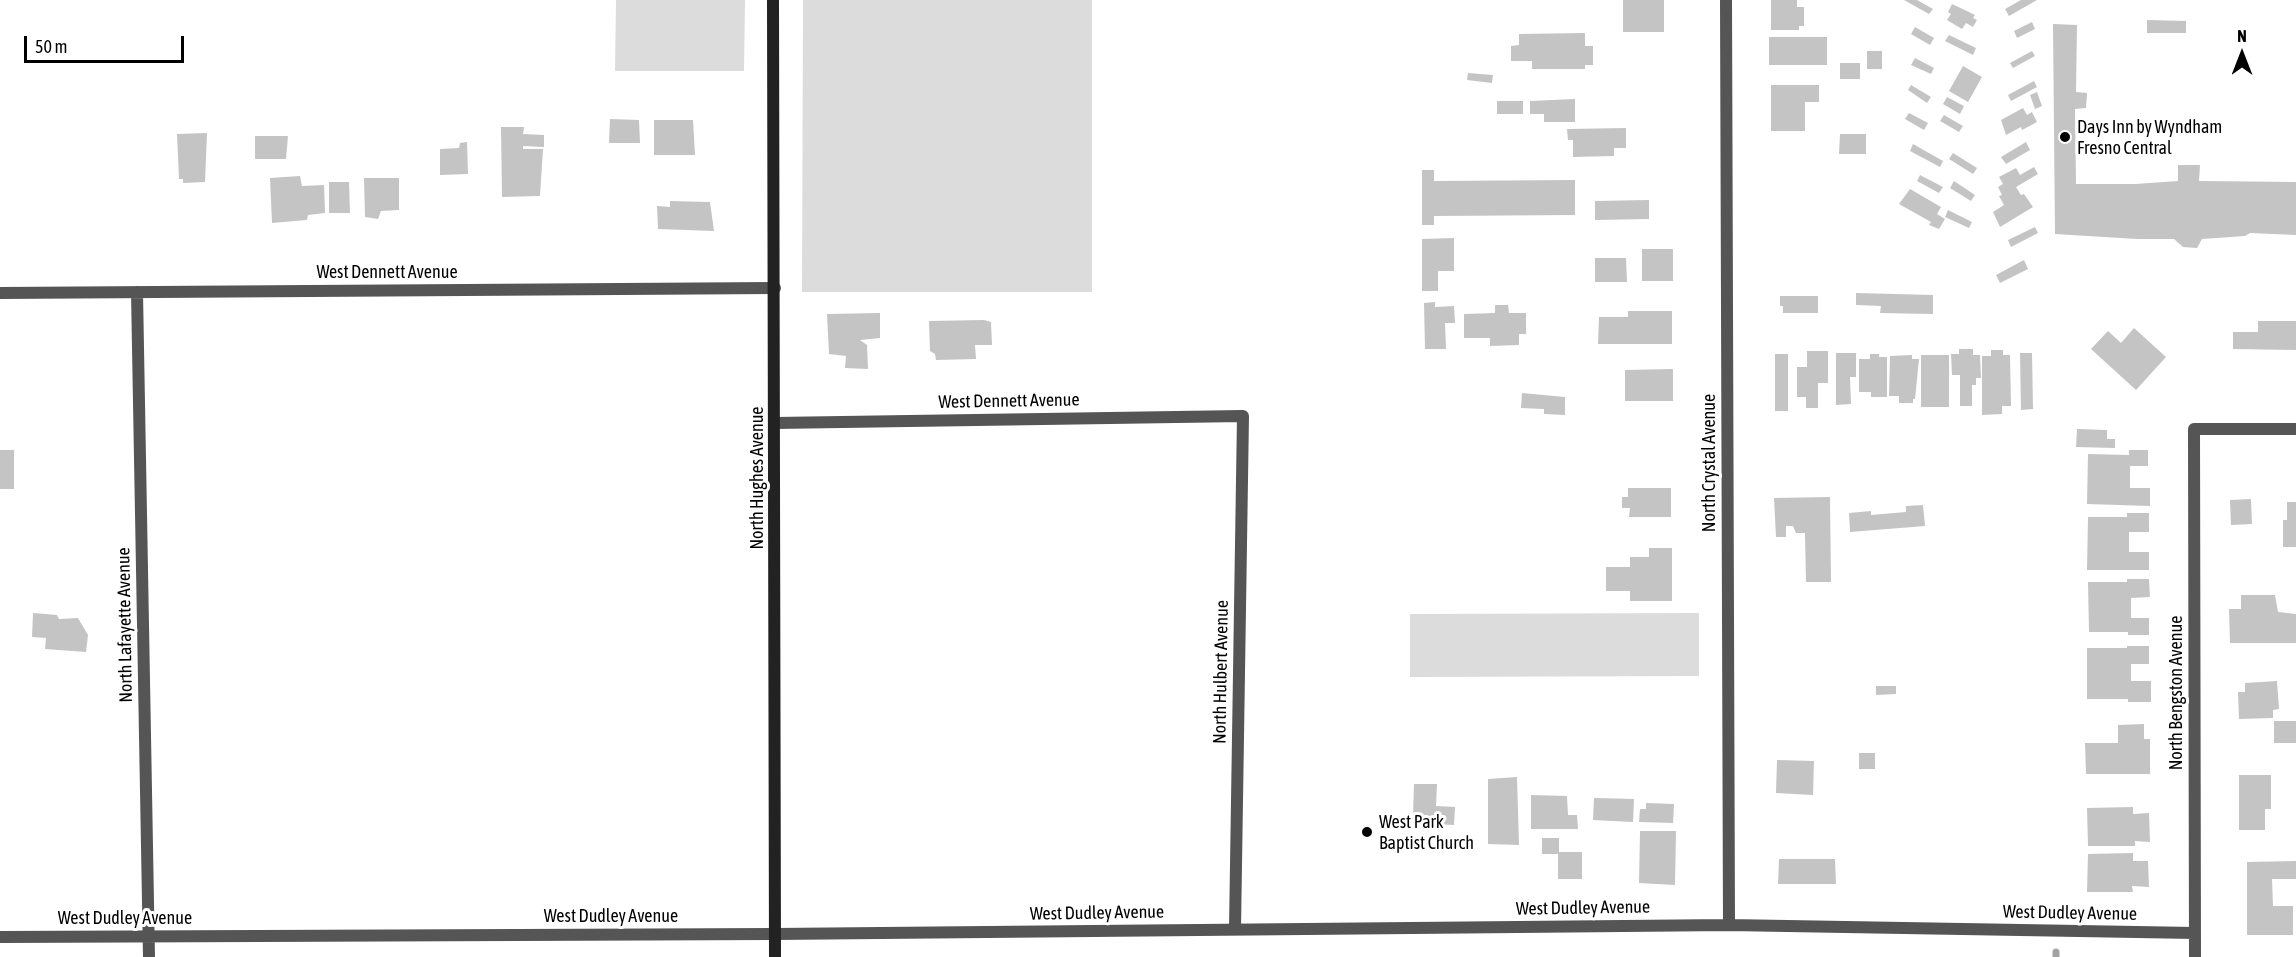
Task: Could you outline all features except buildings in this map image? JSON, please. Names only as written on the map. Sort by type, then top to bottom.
[{"type":"street","name":"North Hughes Avenue","points":[[774,0],[775,957]]},
{"type":"street","name":"North Crystal Avenue","points":[[1725,0],[1729,925]]},
{"type":"street","name":"West Dennett Avenue","points":[[0,292],[775,288]]},
{"type":"street","name":"North Lafayette Avenue","points":[[137,292],[149,957]]},
{"type":"street","name":"West Dennett Avenue","points":[[775,423],[1243,416]]},
{"type":"street","name":"North Hulbert Avenue","points":[[1235,929],[1243,416]]},
{"type":"street","name":"North Bengston Avenue","points":[[2195,957],[2194,429],[2296,429]]},
{"type":"street","name":"West Dudley Avenue","points":[[0,937],[775,934],[1729,925],[2195,933]]},
{"type":"shaded area","points":[[616,0],[745,0],[744,71],[615,71]]},
{"type":"shaded area","points":[[803,0],[1092,0],[1092,292],[802,292]]},
{"type":"shaded area","points":[[1699,613],[1699,676],[1410,677],[1410,614]]},
{"type":"waterway","points":[[2056,952],[2056,957]]},
{"type":"place","name":"Days Inn by Wyndham Fresno Central","points":[[2065,137]]},
{"type":"place","name":"West Park Baptist Church","points":[[1367,832]]}]
